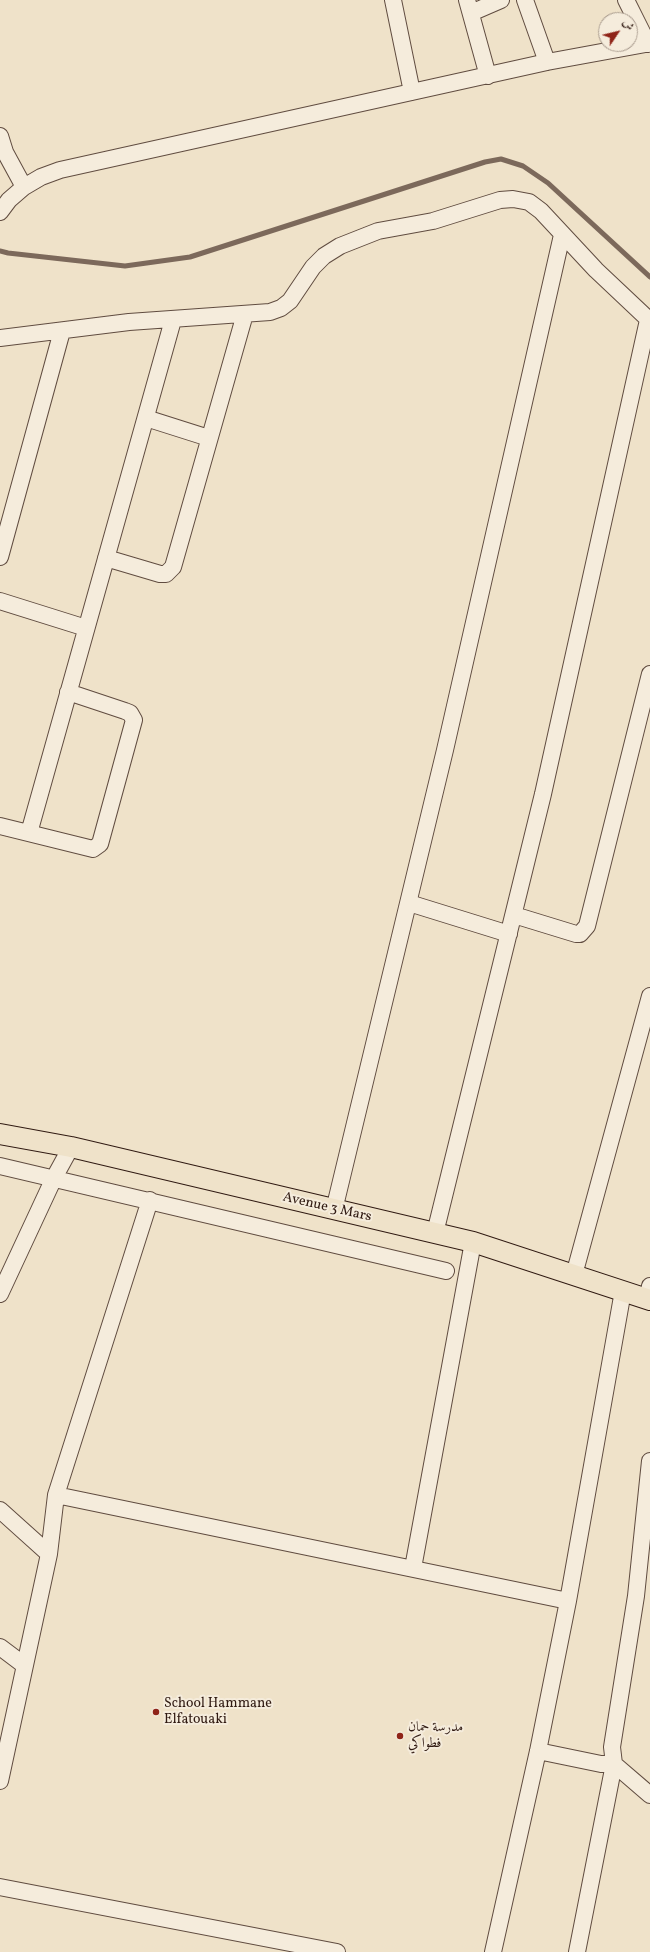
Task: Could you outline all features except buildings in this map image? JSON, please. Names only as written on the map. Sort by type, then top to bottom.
[{"type":"main road","name":"Avenue 3 Mars","points":[[0,1134],[71,1148],[473,1242],[623,1291],[649,1295]]},
{"type":"street","points":[[393,0],[412,92]]},
{"type":"street","points":[[488,76],[469,7],[501,0]]},
{"type":"street","points":[[525,0],[548,62]]},
{"type":"street","points":[[0,212],[9,200],[24,187],[41,177],[60,170],[548,62],[649,44],[626,0]]},
{"type":"street","points":[[0,136],[5,152],[24,187]]},
{"type":"street","points":[[0,338],[129,322],[270,312],[281,308],[290,301],[313,267],[324,256],[354,240],[378,231],[433,221],[500,200],[513,199],[529,202],[541,211],[596,270],[649,320],[543,794],[435,1233]]},
{"type":"street","points":[[334,1210],[409,903],[562,235]]},
{"type":"street","points":[[106,558],[160,574],[170,571],[176,563],[245,314]]},
{"type":"street","points":[[29,833],[173,320]]},
{"type":"street","points":[[0,557],[62,331]]},
{"type":"street","points":[[146,418],[210,438]]},
{"type":"street","points":[[0,601],[86,628]]},
{"type":"street","points":[[514,915],[576,934],[580,934],[588,926],[650,674]]},
{"type":"street","points":[[0,826],[93,849],[101,841],[134,720],[130,713],[68,692]]},
{"type":"street","points":[[409,903],[508,934]]},
{"type":"street","points":[[574,1274],[650,996]]},
{"type":"street","points":[[0,1294],[54,1178],[71,1148]]},
{"type":"street","points":[[0,1166],[150,1200],[446,1271]]},
{"type":"street","points":[[0,1781],[3,1753],[49,1554],[56,1495],[150,1200]]},
{"type":"street","points":[[413,1568],[473,1242]]},
{"type":"street","points":[[493,1952],[538,1751],[568,1601],[623,1291]]},
{"type":"street","points":[[577,1952],[614,1764],[612,1747],[636,1596],[650,1461]]},
{"type":"street","points":[[56,1495],[568,1601]]},
{"type":"street","points":[[0,1510],[49,1554]]},
{"type":"street","points":[[0,1647],[24,1665]]},
{"type":"street","points":[[538,1751],[601,1764],[614,1764],[650,1795]]},
{"type":"street","points":[[0,1887],[338,1952]]},
{"type":"waterway","points":[[0,251],[125,266],[190,257],[485,162],[501,159],[523,166],[548,183],[650,277]]},
{"type":"place","name":"School Hammane Elfatouaki","points":[[156,1712]]},
{"type":"place","name":"مدرسة حمان فطواكي","points":[[400,1736]]}]
